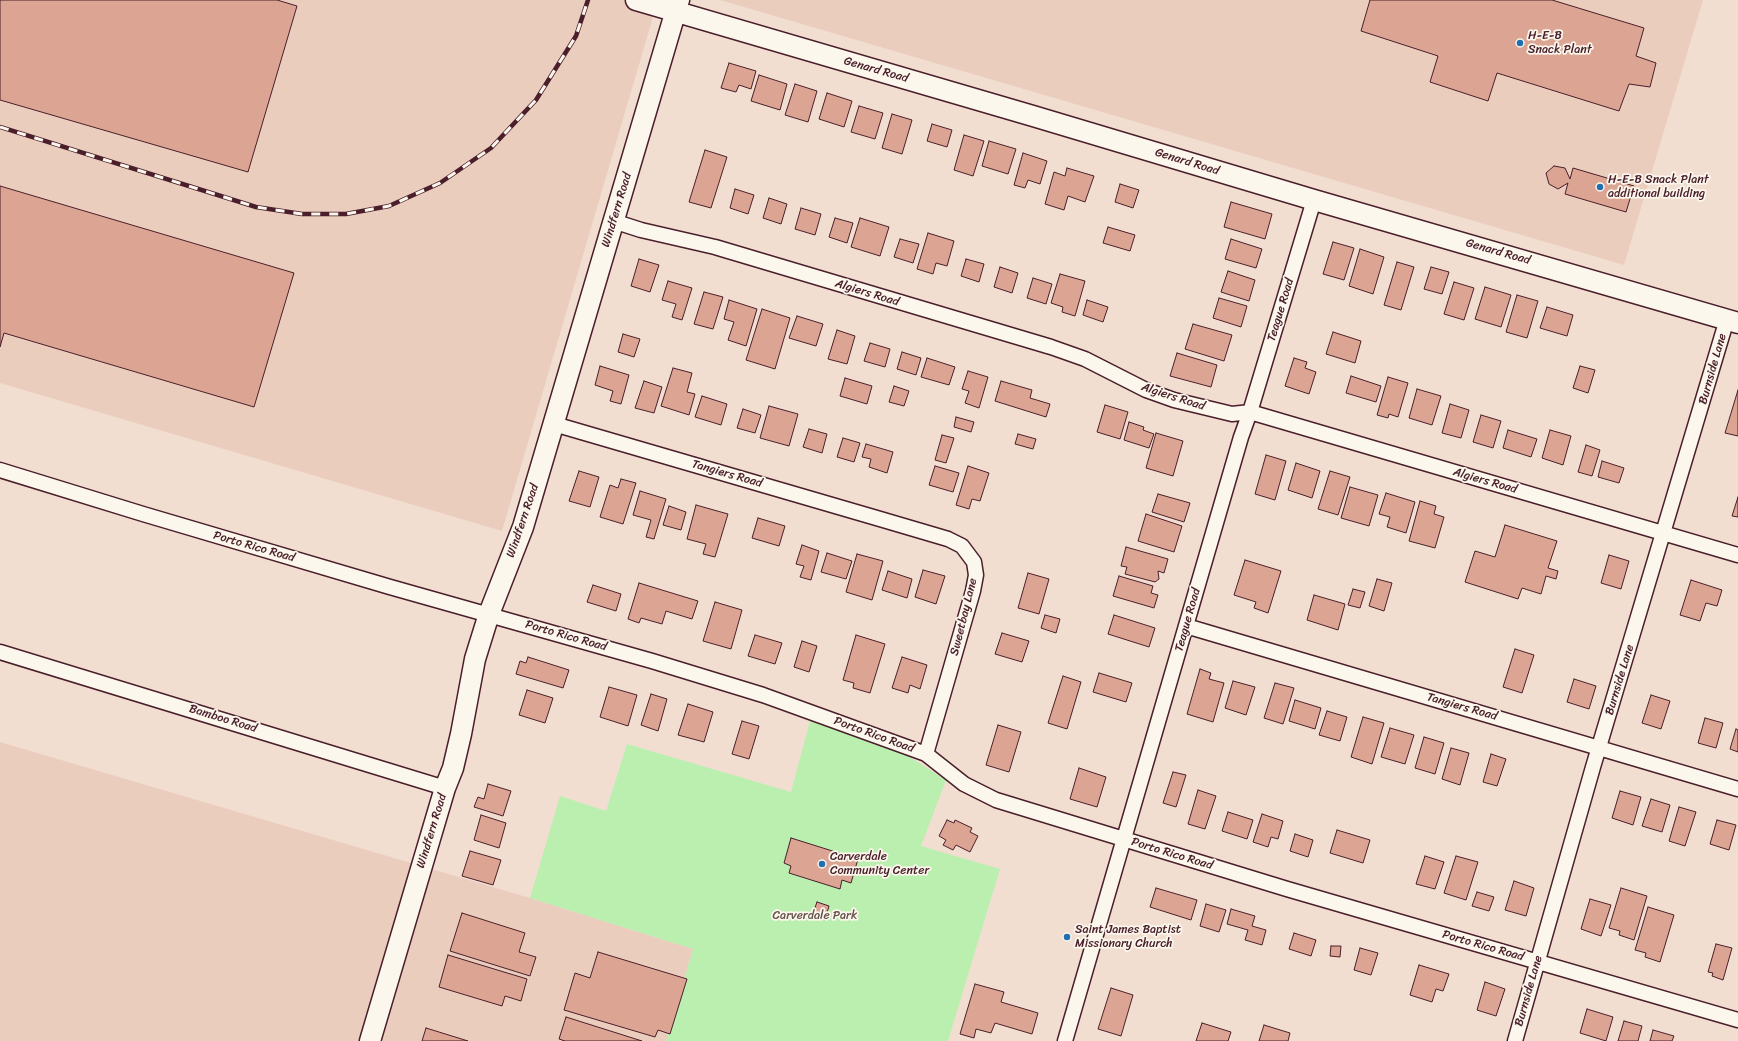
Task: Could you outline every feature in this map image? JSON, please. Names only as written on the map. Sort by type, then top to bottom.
[{"type":"street","name":"Genard Road","points":[[636,0],[677,6],[1040,118],[1314,200],[1732,321]]},
{"type":"street","name":"Windfern Road","points":[[370,1041],[445,788],[453,768],[475,659],[489,614],[523,527],[677,6]]},
{"type":"street","name":"Teague Road","points":[[1065,1041],[1241,437],[1250,412],[1314,200]]},
{"type":"street","name":"Algiers Road","points":[[613,221],[640,230],[715,247],[1051,347],[1085,359],[1146,390],[1174,400],[1232,414],[1250,412],[1738,555]]},
{"type":"street","name":"Burnside Lane","points":[[1515,1041],[1599,748],[1663,534],[1732,321]]},
{"type":"street","name":"Tangiers Road","points":[[554,424],[900,525]]},
{"type":"street","name":"Porto Rico Road","points":[[0,470],[188,528],[652,660],[763,695],[926,754],[964,784],[996,800],[1123,839],[1738,1020]]},
{"type":"street","name":"Sweetbay Lane","points":[[900,525],[948,539],[962,546],[974,562],[976,575],[973,591],[926,754]]},
{"type":"street","name":"Tangiers Road","points":[[1186,626],[1738,789]]},
{"type":"street","name":"Bamboo Road","points":[[0,652],[445,788]]},
{"type":"shaded area","points":[[0,0],[658,0],[502,531],[0,383]]},
{"type":"shaded area","points":[[720,0],[1703,0],[1624,265]]},
{"type":"shaded area","points":[[0,742],[530,898],[693,949],[666,1041],[0,1041]]},
{"type":"green space","name":"Carverdale Park","points":[[812,718],[905,754],[946,780],[921,846],[1000,869],[948,1041],[666,1041],[693,949],[530,898],[560,796],[606,811],[627,744],[791,792]]},
{"type":"building","points":[[0,0],[277,0],[297,6],[248,172],[0,100]]},
{"type":"building","name":"H-E-B Snack Plant","points":[[1370,0],[1552,0],[1644,28],[1636,56],[1656,63],[1650,87],[1629,84],[1619,111],[1497,73],[1488,101],[1430,82],[1438,56],[1361,31]]},
{"type":"building","points":[[729,63],[756,71],[751,89],[739,85],[736,92],[721,88]]},
{"type":"building","points":[[759,75],[787,84],[780,110],[751,101]]},
{"type":"building","points":[[795,84],[817,91],[808,122],[785,115]]},
{"type":"building","points":[[827,93],[852,101],[844,127],[819,119]]},
{"type":"building","points":[[859,106],[883,113],[875,139],[851,132]]},
{"type":"building","points":[[892,114],[912,120],[902,154],[882,148]]},
{"type":"building","points":[[932,124],[952,130],[947,147],[927,141]]},
{"type":"building","points":[[964,135],[984,141],[973,176],[954,170]]},
{"type":"building","points":[[989,141],[1016,149],[1008,174],[982,166]]},
{"type":"building","points":[[705,150],[727,157],[711,208],[689,202]]},
{"type":"building","points":[[1023,153],[1047,161],[1040,184],[1028,180],[1025,188],[1014,185]]},
{"type":"building","name":"H-E-B Snack Plant additional building","points":[[1554,166],[1565,168],[1570,179],[1573,168],[1634,186],[1626,212],[1565,194],[1568,183],[1558,189],[1549,184],[1546,173]]},
{"type":"building","points":[[1067,168],[1094,176],[1085,202],[1068,196],[1064,210],[1045,204],[1054,172],[1065,176]]},
{"type":"building","points":[[1120,184],[1139,190],[1133,208],[1115,202]]},
{"type":"building","points":[[0,186],[294,273],[254,407],[4,333],[0,347]]},
{"type":"building","points":[[735,189],[754,195],[748,214],[730,208]]},
{"type":"building","points":[[769,198],[787,204],[781,224],[763,218]]},
{"type":"building","points":[[1231,202],[1272,214],[1265,239],[1224,227]]},
{"type":"building","points":[[801,208],[821,214],[815,235],[795,229]]},
{"type":"building","points":[[835,218],[853,223],[847,243],[829,237]]},
{"type":"building","points":[[860,218],[889,227],[880,256],[851,247]]},
{"type":"building","points":[[1108,227],[1135,235],[1130,251],[1103,243]]},
{"type":"building","points":[[928,233],[954,241],[947,266],[936,263],[933,274],[917,269]]},
{"type":"building","points":[[900,239],[919,244],[913,263],[894,257]]},
{"type":"building","points":[[1231,239],[1262,249],[1256,268],[1225,259]]},
{"type":"building","points":[[1333,242],[1354,248],[1344,280],[1323,274]]},
{"type":"building","points":[[1360,249],[1384,257],[1373,294],[1349,286]]},
{"type":"building","points":[[639,259],[659,265],[650,292],[631,286]]},
{"type":"building","points":[[966,259],[984,264],[979,282],[961,276]]},
{"type":"building","points":[[1397,262],[1414,267],[1401,310],[1384,305]]},
{"type":"building","points":[[1000,267],[1018,273],[1012,293],[994,287]]},
{"type":"building","points":[[1431,267],[1449,272],[1442,294],[1424,289]]},
{"type":"building","points":[[1228,271],[1255,280],[1249,301],[1221,292]]},
{"type":"building","points":[[1060,274],[1085,281],[1075,316],[1062,312],[1063,307],[1051,303]]},
{"type":"building","points":[[1033,278],[1052,284],[1046,304],[1027,298]]},
{"type":"building","points":[[668,281],[692,288],[682,320],[672,317],[676,304],[662,300]]},
{"type":"building","points":[[1454,282],[1474,288],[1464,320],[1444,314]]},
{"type":"building","points":[[1485,287],[1511,295],[1501,327],[1475,319]]},
{"type":"building","points":[[704,292],[723,297],[713,329],[694,324]]},
{"type":"building","points":[[1517,295],[1538,301],[1527,338],[1506,332]]},
{"type":"building","points":[[1219,298],[1247,306],[1241,327],[1213,318]]},
{"type":"building","points":[[729,300],[757,309],[746,346],[728,340],[734,322],[724,319]]},
{"type":"building","points":[[1087,300],[1108,307],[1103,322],[1083,315]]},
{"type":"building","points":[[1547,307],[1573,315],[1567,336],[1540,328]]},
{"type":"building","points":[[762,309],[790,318],[775,369],[746,360]]},
{"type":"building","points":[[797,316],[823,324],[816,346],[789,338]]},
{"type":"building","points":[[1193,324],[1232,335],[1224,361],[1185,349]]},
{"type":"building","points":[[837,330],[855,336],[847,364],[828,359]]},
{"type":"building","points":[[1333,332],[1361,341],[1355,363],[1326,354]]},
{"type":"building","points":[[623,334],[640,339],[634,357],[618,352]]},
{"type":"building","points":[[870,343],[890,349],[885,367],[864,361]]},
{"type":"building","points":[[902,352],[921,358],[916,375],[897,369]]},
{"type":"building","points":[[1177,353],[1217,365],[1211,387],[1170,376]]},
{"type":"building","points":[[927,358],[955,367],[949,385],[921,377]]},
{"type":"building","points":[[1294,358],[1307,362],[1305,368],[1316,372],[1309,394],[1285,386]]},
{"type":"building","points":[[600,366],[629,375],[621,404],[610,401],[613,391],[595,385]]},
{"type":"building","points":[[1580,366],[1595,370],[1588,393],[1573,388]]},
{"type":"building","points":[[673,368],[692,373],[687,392],[695,394],[689,415],[661,406]]},
{"type":"building","points":[[968,371],[988,377],[979,408],[965,403],[969,391],[962,389]]},
{"type":"building","points":[[1351,376],[1381,386],[1376,402],[1346,393]]},
{"type":"building","points":[[1388,377],[1408,383],[1398,417],[1389,414],[1388,418],[1377,415]]},
{"type":"building","points":[[845,378],[872,386],[867,404],[840,396]]},
{"type":"building","points":[[644,381],[662,387],[654,413],[635,408]]},
{"type":"building","points":[[1001,381],[1032,390],[1030,398],[1050,404],[1046,417],[995,401]]},
{"type":"building","points":[[894,386],[909,391],[904,406],[889,402]]},
{"type":"building","points":[[1417,389],[1441,396],[1432,425],[1409,418]]},
{"type":"building","points":[[1738,390],[1738,436],[1725,433]]},
{"type":"building","points":[[702,396],[727,404],[721,425],[695,417]]},
{"type":"building","points":[[1450,404],[1469,410],[1461,438],[1442,433]]},
{"type":"building","points":[[1105,405],[1128,412],[1120,439],[1097,432]]},
{"type":"building","points":[[769,406],[798,414],[789,446],[760,438]]},
{"type":"building","points":[[743,409],[761,415],[755,433],[737,428]]},
{"type":"building","points":[[1481,415],[1501,421],[1493,448],[1473,442]]},
{"type":"building","points":[[956,417],[974,422],[971,432],[954,427]]},
{"type":"building","points":[[1129,422],[1144,427],[1143,430],[1154,434],[1149,448],[1124,440]]},
{"type":"building","points":[[809,429],[827,434],[822,453],[803,447]]},
{"type":"building","points":[[1508,430],[1537,439],[1531,457],[1503,448]]},
{"type":"building","points":[[1550,430],[1571,436],[1563,465],[1542,458]]},
{"type":"building","points":[[1156,433],[1183,441],[1173,476],[1146,468]]},
{"type":"building","points":[[1018,434],[1036,439],[1033,449],[1015,444]]},
{"type":"building","points":[[942,435],[954,438],[946,463],[935,460]]},
{"type":"building","points":[[843,438],[860,443],[854,462],[837,457]]},
{"type":"building","points":[[866,444],[893,452],[887,473],[869,467],[871,459],[862,457]]},
{"type":"building","points":[[1586,445],[1600,450],[1592,476],[1578,472]]},
{"type":"building","points":[[1266,455],[1286,461],[1275,500],[1255,494]]},
{"type":"building","points":[[1602,461],[1624,468],[1619,483],[1598,477]]},
{"type":"building","points":[[1296,463],[1320,471],[1312,498],[1288,490]]},
{"type":"building","points":[[935,466],[959,473],[953,492],[929,485]]},
{"type":"building","points":[[968,466],[989,473],[980,501],[972,499],[969,509],[956,505]]},
{"type":"building","points":[[579,471],[599,477],[590,507],[569,501]]},
{"type":"building","points":[[1330,471],[1350,477],[1338,515],[1318,509]]},
{"type":"building","points":[[621,479],[636,483],[623,524],[600,517],[610,485],[618,488]]},
{"type":"building","points":[[1350,487],[1378,495],[1369,526],[1341,518]]},
{"type":"building","points":[[640,491],[666,499],[654,539],[646,537],[651,520],[633,515]]},
{"type":"building","points":[[1386,493],[1415,502],[1406,533],[1387,527],[1390,517],[1379,514]]},
{"type":"building","points":[[1158,494],[1190,503],[1184,522],[1152,512]]},
{"type":"building","points":[[1738,497],[1738,517],[1732,516]]},
{"type":"building","points":[[1420,501],[1436,506],[1434,514],[1444,517],[1435,548],[1409,541]]},
{"type":"building","points":[[696,505],[728,514],[715,557],[703,554],[706,544],[687,539]]},
{"type":"building","points":[[669,506],[686,512],[681,530],[663,525]]},
{"type":"building","points":[[1146,514],[1182,526],[1174,552],[1138,541]]},
{"type":"building","points":[[758,518],[785,526],[779,546],[752,538]]},
{"type":"building","points":[[1505,525],[1557,541],[1548,568],[1558,571],[1556,579],[1546,576],[1541,594],[1522,588],[1518,599],[1465,582],[1475,551],[1495,557]]},
{"type":"building","points":[[802,545],[819,551],[811,580],[800,577],[804,566],[796,564]]},
{"type":"building","points":[[1126,547],[1168,559],[1164,573],[1158,571],[1159,579],[1155,582],[1125,574],[1127,567],[1121,566]]},
{"type":"building","points":[[827,553],[852,561],[846,579],[821,572]]},
{"type":"building","points":[[857,554],[883,561],[872,600],[846,592]]},
{"type":"building","points":[[1609,555],[1629,561],[1621,589],[1601,583]]},
{"type":"building","points":[[1245,560],[1281,571],[1268,613],[1254,608],[1256,602],[1234,595]]},
{"type":"building","points":[[923,570],[945,576],[936,604],[915,597]]},
{"type":"building","points":[[888,571],[912,579],[907,598],[882,590]]},
{"type":"building","points":[[1028,573],[1049,579],[1039,614],[1018,608]]},
{"type":"building","points":[[1119,576],[1153,586],[1151,593],[1158,595],[1154,608],[1113,596]]},
{"type":"building","points":[[1377,579],[1392,583],[1384,611],[1369,606]]},
{"type":"building","points":[[1691,580],[1722,590],[1717,606],[1706,603],[1700,621],[1680,615]]},
{"type":"building","points":[[639,583],[698,601],[692,619],[666,611],[662,624],[641,618],[639,623],[628,619]]},
{"type":"building","points":[[593,585],[621,594],[616,611],[587,602]]},
{"type":"building","points":[[1353,589],[1365,592],[1360,608],[1348,605]]},
{"type":"building","points":[[1314,595],[1345,604],[1338,630],[1307,620]]},
{"type":"building","points":[[715,602],[742,610],[731,649],[703,641]]},
{"type":"building","points":[[1045,615],[1060,619],[1056,633],[1041,628]]},
{"type":"building","points":[[1114,615],[1155,628],[1149,647],[1108,634]]},
{"type":"building","points":[[1002,633],[1029,641],[1022,662],[995,654]]},
{"type":"building","points":[[755,635],[782,643],[775,664],[748,656]]},
{"type":"building","points":[[856,635],[885,644],[870,693],[853,688],[854,683],[843,680]]},
{"type":"building","points":[[802,641],[817,646],[809,672],[794,667]]},
{"type":"building","points":[[1515,649],[1534,655],[1522,693],[1503,687]]},
{"type":"building","points":[[528,657],[569,670],[563,688],[516,674],[520,661],[526,663]]},
{"type":"building","points":[[902,657],[927,665],[920,689],[910,685],[908,693],[892,688]]},
{"type":"building","points":[[1200,669],[1211,673],[1209,679],[1224,683],[1213,722],[1187,714]]},
{"type":"building","points":[[1099,673],[1132,683],[1126,702],[1093,692]]},
{"type":"building","points":[[1063,676],[1081,682],[1067,729],[1048,723]]},
{"type":"building","points":[[1574,679],[1596,686],[1589,709],[1567,702]]},
{"type":"building","points":[[1233,681],[1255,687],[1246,715],[1225,708]]},
{"type":"building","points":[[1275,683],[1294,688],[1283,724],[1264,718]]},
{"type":"building","points":[[609,687],[637,695],[628,726],[600,717]]},
{"type":"building","points":[[527,690],[553,698],[545,723],[519,715]]},
{"type":"building","points":[[651,694],[667,699],[658,731],[641,725]]},
{"type":"building","points":[[1651,695],[1670,701],[1661,729],[1642,723]]},
{"type":"building","points":[[1295,700],[1321,708],[1315,729],[1289,721]]},
{"type":"building","points":[[688,704],[713,712],[704,742],[678,735]]},
{"type":"building","points":[[1327,711],[1347,717],[1340,741],[1319,735]]},
{"type":"building","points":[[1363,717],[1384,723],[1372,764],[1351,757]]},
{"type":"building","points":[[1705,718],[1723,723],[1716,748],[1698,743]]},
{"type":"building","points":[[742,721],[759,726],[749,759],[732,754]]},
{"type":"building","points":[[998,725],[1021,732],[1009,772],[986,765]]},
{"type":"building","points":[[1390,728],[1414,735],[1405,764],[1381,757]]},
{"type":"building","points":[[1736,729],[1738,730],[1738,752],[1730,749]]},
{"type":"building","points":[[1424,737],[1444,743],[1435,774],[1415,768]]},
{"type":"building","points":[[1451,748],[1469,753],[1460,785],[1442,779]]},
{"type":"building","points":[[1491,754],[1506,759],[1497,786],[1483,782]]},
{"type":"building","points":[[1079,768],[1106,777],[1097,807],[1070,799]]},
{"type":"building","points":[[1173,772],[1186,775],[1176,807],[1163,803]]},
{"type":"building","points":[[488,784],[511,791],[503,816],[474,807],[478,797],[484,799]]},
{"type":"building","points":[[1198,790],[1216,796],[1205,829],[1188,824]]},
{"type":"building","points":[[1620,791],[1641,797],[1633,825],[1612,818]]},
{"type":"building","points":[[1651,799],[1670,805],[1662,832],[1642,826]]},
{"type":"building","points":[[1679,807],[1696,812],[1685,846],[1669,841]]},
{"type":"building","points":[[1228,812],[1253,820],[1247,839],[1222,831]]},
{"type":"building","points":[[1262,814],[1283,821],[1278,839],[1271,837],[1268,847],[1253,842]]},
{"type":"building","points":[[481,815],[506,823],[499,848],[474,840]]},
{"type":"building","points":[[947,820],[954,823],[955,820],[972,828],[970,832],[978,836],[970,852],[956,845],[953,850],[943,845],[946,840],[939,836]]},
{"type":"building","points":[[1717,820],[1736,825],[1729,850],[1710,844]]},
{"type":"building","points":[[1337,830],[1370,840],[1363,863],[1330,853]]},
{"type":"building","points":[[1295,834],[1313,840],[1308,857],[1290,851]]},
{"type":"building","name":"Carverdale Community Center","points":[[791,838],[858,859],[851,883],[842,880],[840,889],[789,873],[791,866],[784,863]]},
{"type":"building","points":[[470,851],[501,860],[493,885],[462,876]]},
{"type":"building","points":[[1425,856],[1444,862],[1435,889],[1416,884]]},
{"type":"building","points":[[1456,856],[1478,862],[1466,900],[1444,893]]},
{"type":"building","points":[[1514,881],[1534,888],[1526,916],[1505,910]]},
{"type":"building","points":[[1156,888],[1197,900],[1191,920],[1150,907]]},
{"type":"building","points":[[1621,888],[1647,896],[1634,940],[1619,935],[1620,931],[1609,928]]},
{"type":"building","points":[[1477,892],[1494,897],[1489,911],[1472,906]]},
{"type":"building","points":[[1590,899],[1611,905],[1601,936],[1581,929]]},
{"type":"building","points":[[817,902],[829,906],[825,920],[812,916]]},
{"type":"building","points":[[1206,904],[1226,910],[1219,932],[1200,926]]},
{"type":"building","points":[[1648,907],[1674,915],[1660,962],[1645,957],[1646,953],[1635,950]]},
{"type":"building","points":[[1231,909],[1255,916],[1252,926],[1266,930],[1262,945],[1245,940],[1248,930],[1227,924]]},
{"type":"building","points":[[462,913],[525,933],[519,952],[536,957],[530,976],[450,951]]},
{"type":"building","points":[[1294,933],[1316,940],[1311,956],[1289,949]]},
{"type":"building","points":[[1716,944],[1732,948],[1723,980],[1712,976],[1713,973],[1708,972]]},
{"type":"building","points":[[1331,946],[1341,946],[1340,957],[1330,956]]},
{"type":"building","points":[[1360,948],[1378,953],[1371,975],[1354,970]]},
{"type":"building","points":[[598,952],[687,979],[670,1034],[658,1030],[655,1037],[564,1010],[575,973],[590,978]]},
{"type":"building","points":[[448,955],[527,979],[521,1001],[505,996],[502,1006],[439,987]]},
{"type":"building","points":[[1419,965],[1449,974],[1443,991],[1436,989],[1432,1002],[1410,995]]},
{"type":"building","points":[[1485,982],[1505,989],[1496,1016],[1477,1010]]},
{"type":"building","points":[[975,984],[1004,992],[1001,1002],[1038,1013],[1032,1034],[995,1023],[991,1033],[976,1029],[974,1038],[960,1034]]},
{"type":"building","points":[[1111,988],[1133,995],[1121,1036],[1098,1029]]},
{"type":"building","points":[[1587,1009],[1613,1017],[1606,1041],[1580,1033]]},
{"type":"building","points":[[566,1017],[642,1041],[565,1041],[559,1039]]},
{"type":"building","points":[[1624,1021],[1642,1026],[1638,1041],[1618,1041]]},
{"type":"building","points":[[1202,1023],[1231,1032],[1228,1041],[1196,1041]]},
{"type":"building","points":[[1264,1025],[1290,1033],[1288,1041],[1259,1041]]},
{"type":"building","points":[[426,1028],[468,1041],[422,1041]]},
{"type":"building","points":[[1653,1030],[1674,1036],[1672,1041],[1650,1041]]},
{"type":"railway","points":[[0,127],[256,207],[302,214],[346,214],[389,206],[440,183],[491,148],[536,100],[576,36],[588,0]]},
{"type":"place","name":"H-E-B Snack Plant","points":[[1520,43]]},
{"type":"place","name":"H-E-B Snack Plant additional building","points":[[1600,187]]},
{"type":"place","name":"Carverdale Community Center","points":[[822,864]]},
{"type":"place","name":"Saint James Baptist Missionary Church","points":[[1067,937]]}]
